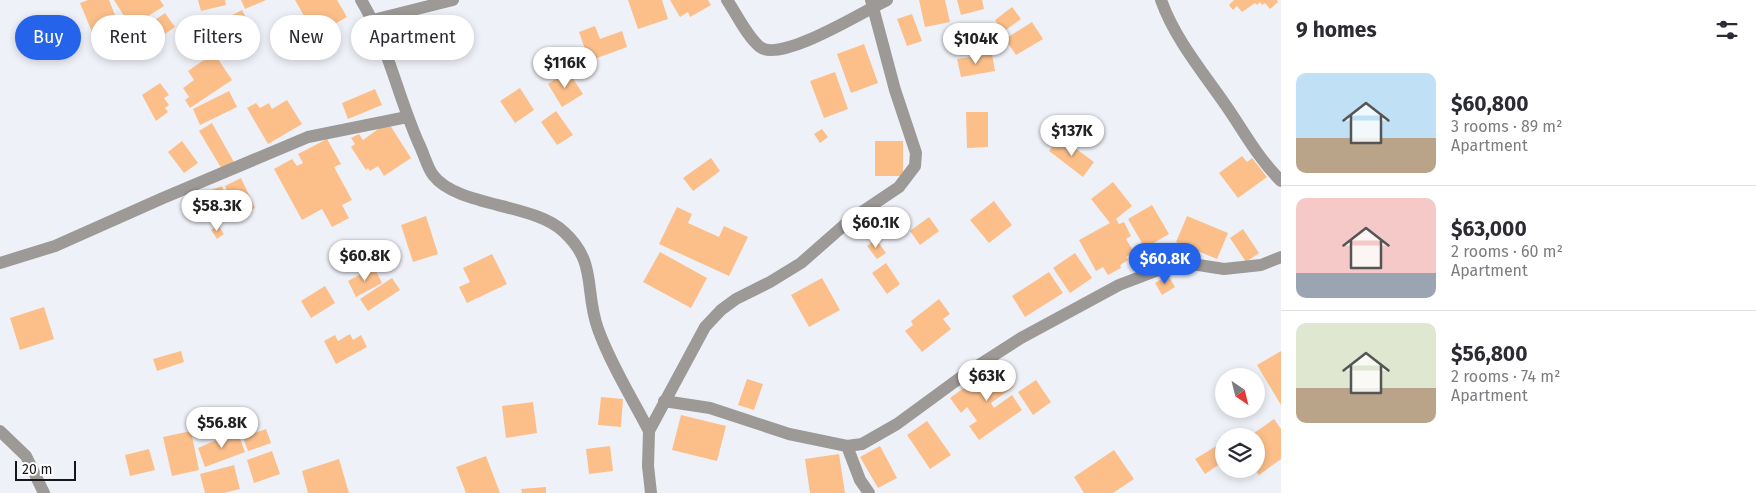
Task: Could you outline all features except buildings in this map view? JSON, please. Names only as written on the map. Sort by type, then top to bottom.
[{"type":"street","points":[[362,0],[370,15]]},
{"type":"street","points":[[393,15],[453,0]]},
{"type":"street","points":[[727,0],[758,45],[768,50],[786,48],[808,40],[872,4],[887,0]]},
{"type":"street","points":[[1161,0],[1170,21],[1192,56],[1263,163],[1281,181]]},
{"type":"street","points":[[651,493],[648,466],[649,431],[705,327],[721,310],[736,299],[770,282],[801,263],[850,220],[899,187],[915,166],[916,153],[895,90],[872,4]]},
{"type":"street","points":[[387,60],[407,117],[434,175],[449,189],[547,221],[564,231],[578,248],[586,262],[589,293],[598,330],[649,431]]},
{"type":"street","points":[[0,263],[56,246],[163,198],[308,137],[407,117]]},
{"type":"street","points":[[664,401],[710,408],[789,434],[847,446],[862,444],[876,438],[968,372],[1021,338],[1119,285],[1169,266],[1192,264],[1224,269],[1261,265],[1281,257]]},
{"type":"street","points":[[0,431],[26,456],[44,493]]},
{"type":"street","points":[[847,446],[860,480],[869,493]]}]
